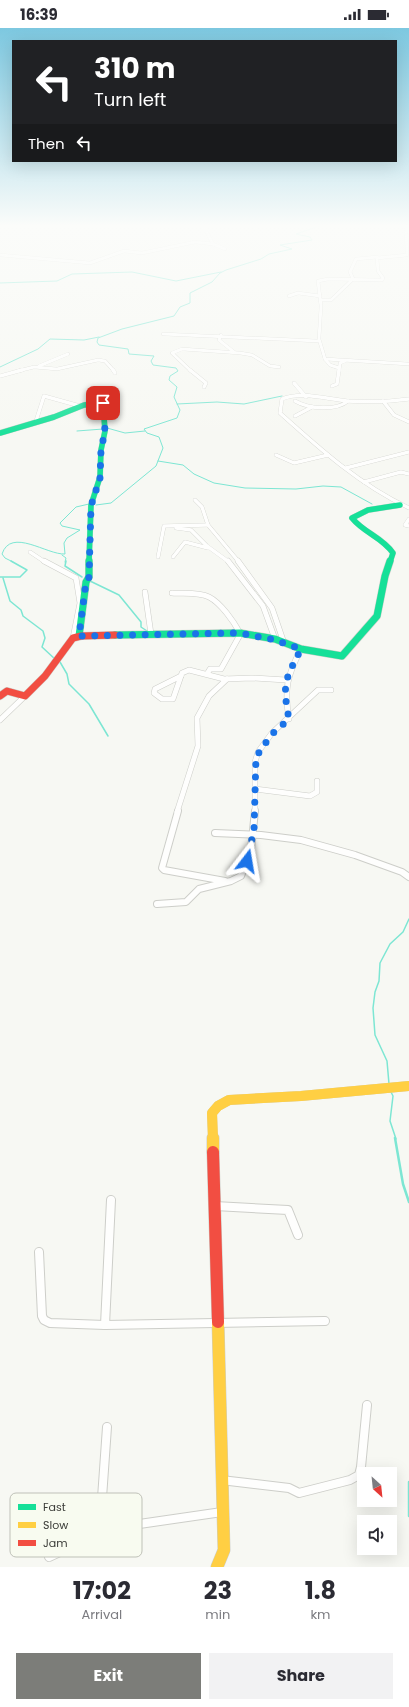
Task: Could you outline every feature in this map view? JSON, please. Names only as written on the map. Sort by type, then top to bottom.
[{"type":"street","points":[[315,297],[331,300],[334,297]]},
{"type":"street","points":[[320,298],[319,347],[330,365],[339,368]]},
{"type":"street","points":[[163,334],[220,335],[318,341]]},
{"type":"street","points":[[220,335],[219,340],[234,352]]},
{"type":"street","points":[[204,387],[206,383],[204,379],[191,371],[172,353],[182,349],[234,352],[259,358],[271,368],[279,367]]},
{"type":"street","points":[[0,376],[36,367],[68,354]]},
{"type":"street","points":[[325,359],[409,364]]},
{"type":"street","points":[[36,367],[56,369],[101,360],[105,361],[115,373]]},
{"type":"street","points":[[332,386],[337,384],[340,364],[347,360]]},
{"type":"street","points":[[294,383],[306,397]]},
{"type":"street","points":[[36,421],[44,396],[80,406]]},
{"type":"street","points":[[409,400],[348,401],[289,396],[283,398],[280,413],[328,455],[364,482],[400,505],[409,508]]},
{"type":"street","points":[[295,400],[302,405],[313,406],[342,406],[348,401]]},
{"type":"street","points":[[383,401],[394,415],[409,422]]},
{"type":"street","points":[[0,433],[73,410],[80,406],[103,403],[105,427],[101,450],[100,478],[91,506],[89,577],[86,582],[76,637],[55,665],[33,690],[0,720]]},
{"type":"street","points":[[295,416],[313,406]]},
{"type":"street","points":[[346,468],[409,452]]},
{"type":"street","points":[[276,455],[294,463],[328,455]]},
{"type":"street","points":[[364,482],[403,471],[409,474]]},
{"type":"street","points":[[195,500],[202,507],[208,525],[251,577],[259,591],[272,608],[284,643]]},
{"type":"street","points":[[76,637],[240,633],[275,640],[301,649],[342,656],[375,621],[385,576],[392,556],[392,550],[357,526],[352,518],[361,511],[400,505]]},
{"type":"street","points":[[409,519],[405,525],[409,526]]},
{"type":"street","points":[[158,556],[161,546],[162,529],[164,526],[208,525]]},
{"type":"street","points":[[176,528],[191,530],[210,548],[227,560],[260,603],[275,640]]},
{"type":"street","points":[[173,557],[185,542],[210,548]]},
{"type":"street","points":[[30,552],[54,568],[76,578],[80,603],[76,637]]},
{"type":"street","points":[[145,592],[146,608],[151,634]]},
{"type":"street","points":[[172,594],[193,594],[211,598],[233,620],[240,633]]},
{"type":"street","points":[[208,674],[210,669],[221,669],[240,633]]},
{"type":"street","points":[[289,719],[285,697],[286,680],[301,649]]},
{"type":"street","points":[[181,676],[155,689],[154,693],[162,699],[173,699],[183,672],[188,670],[227,679],[252,678],[286,680]]},
{"type":"street","points":[[227,679],[209,696],[197,718],[198,746],[187,777],[162,868],[170,872],[229,882]]},
{"type":"street","points":[[157,904],[186,902],[199,888],[229,882],[241,876],[244,871],[253,834],[255,762],[258,752],[271,735],[318,690],[331,690]]},
{"type":"street","points":[[0,696],[10,691],[25,696]]},
{"type":"street","points":[[255,789],[310,796],[317,792],[317,781]]},
{"type":"street","points":[[215,832],[253,834],[301,840],[385,865],[402,872],[409,877]]},
{"type":"street","points":[[217,1567],[224,1550],[212,1113],[222,1102],[232,1099],[301,1096],[409,1086]]},
{"type":"street","points":[[105,1325],[110,1200]]},
{"type":"street","points":[[215,1206],[288,1210],[292,1216],[298,1235]]},
{"type":"street","points":[[39,1252],[42,1316],[44,1320],[50,1323],[105,1325],[325,1321]]},
{"type":"street","points":[[222,1480],[289,1488],[300,1493],[350,1480],[359,1475],[361,1467],[367,1405]]},
{"type":"street","points":[[102,1493],[107,1427]]},
{"type":"street","points":[[142,1524],[222,1512]]},
{"type":"waterway","points":[[177,404],[174,397],[177,387],[169,380],[170,376],[178,371],[176,368],[153,365],[151,361],[154,356],[129,354],[128,349],[99,345],[97,342],[98,338],[122,329],[174,316],[180,307],[190,303],[190,297]]},
{"type":"waterway","points":[[0,367],[38,349],[50,339],[84,340],[99,337]]},
{"type":"waterway","points":[[177,404],[217,402],[244,404],[282,396]]},
{"type":"waterway","points":[[96,505],[111,503],[156,466],[163,448],[159,437],[147,433],[144,429],[177,418],[180,410],[177,404]]},
{"type":"waterway","points":[[107,428],[125,433],[145,431]]},
{"type":"waterway","points":[[77,431],[103,429]]},
{"type":"waterway","points":[[158,461],[183,465],[194,474],[214,483],[245,488],[296,489],[323,486],[341,487],[372,504]]},
{"type":"waterway","points":[[11,561],[5,558],[2,554],[7,546],[13,543],[21,542],[65,554],[64,543],[67,538],[80,530],[62,526],[60,523],[76,507],[89,504]]},
{"type":"waterway","points":[[62,555],[66,558],[65,562]]},
{"type":"waterway","points":[[0,577],[20,577],[27,570],[11,561]]},
{"type":"waterway","points":[[66,561],[65,566],[82,577]]},
{"type":"waterway","points":[[3,578],[10,601],[21,610],[23,616],[43,631],[45,638],[42,647],[56,660]]},
{"type":"waterway","points":[[90,581],[119,595],[141,622],[141,627],[147,631]]},
{"type":"waterway","points":[[60,662],[67,674],[69,684],[89,704],[108,736]]},
{"type":"waterway","points":[[389,1084],[387,1061],[375,1035],[373,1008],[375,992],[379,981],[380,963],[390,944],[403,932],[409,919]]},
{"type":"waterway","points":[[391,1092],[393,1096],[390,1121],[396,1139]]},
{"type":"waterway","points":[[395,1138],[403,1184],[409,1202]]},
{"type":"waterway","points":[[409,1482],[409,1516]]},
{"type":"traffic: fast","points":[[0,433],[54,417],[84,405],[103,403],[105,431],[101,450],[100,477],[91,505],[89,577],[86,582],[79,636]]},
{"type":"traffic: fast","points":[[115,635],[240,633],[275,639],[301,649],[342,656],[377,616],[385,576],[393,553],[389,547],[361,528],[352,518],[368,510],[400,505]]},
{"type":"traffic: slow","points":[[213,1152],[212,1113],[218,1106],[229,1100],[301,1096],[409,1086]]},
{"type":"traffic: slow","points":[[217,1567],[224,1550],[218,1322]]},
{"type":"traffic: jam","points":[[0,696],[7,691],[25,696],[45,676],[73,638],[81,636],[115,635]]},
{"type":"traffic: jam","points":[[213,1152],[218,1322]]},
{"type":"route","points":[[103,403],[105,431],[101,450],[100,478],[91,506],[92,522],[88,572],[89,577],[86,582],[83,616],[79,636],[247,633],[275,640],[301,649],[285,683],[285,697],[289,719],[271,735],[256,757],[254,830],[251,849],[247,861]]}]
